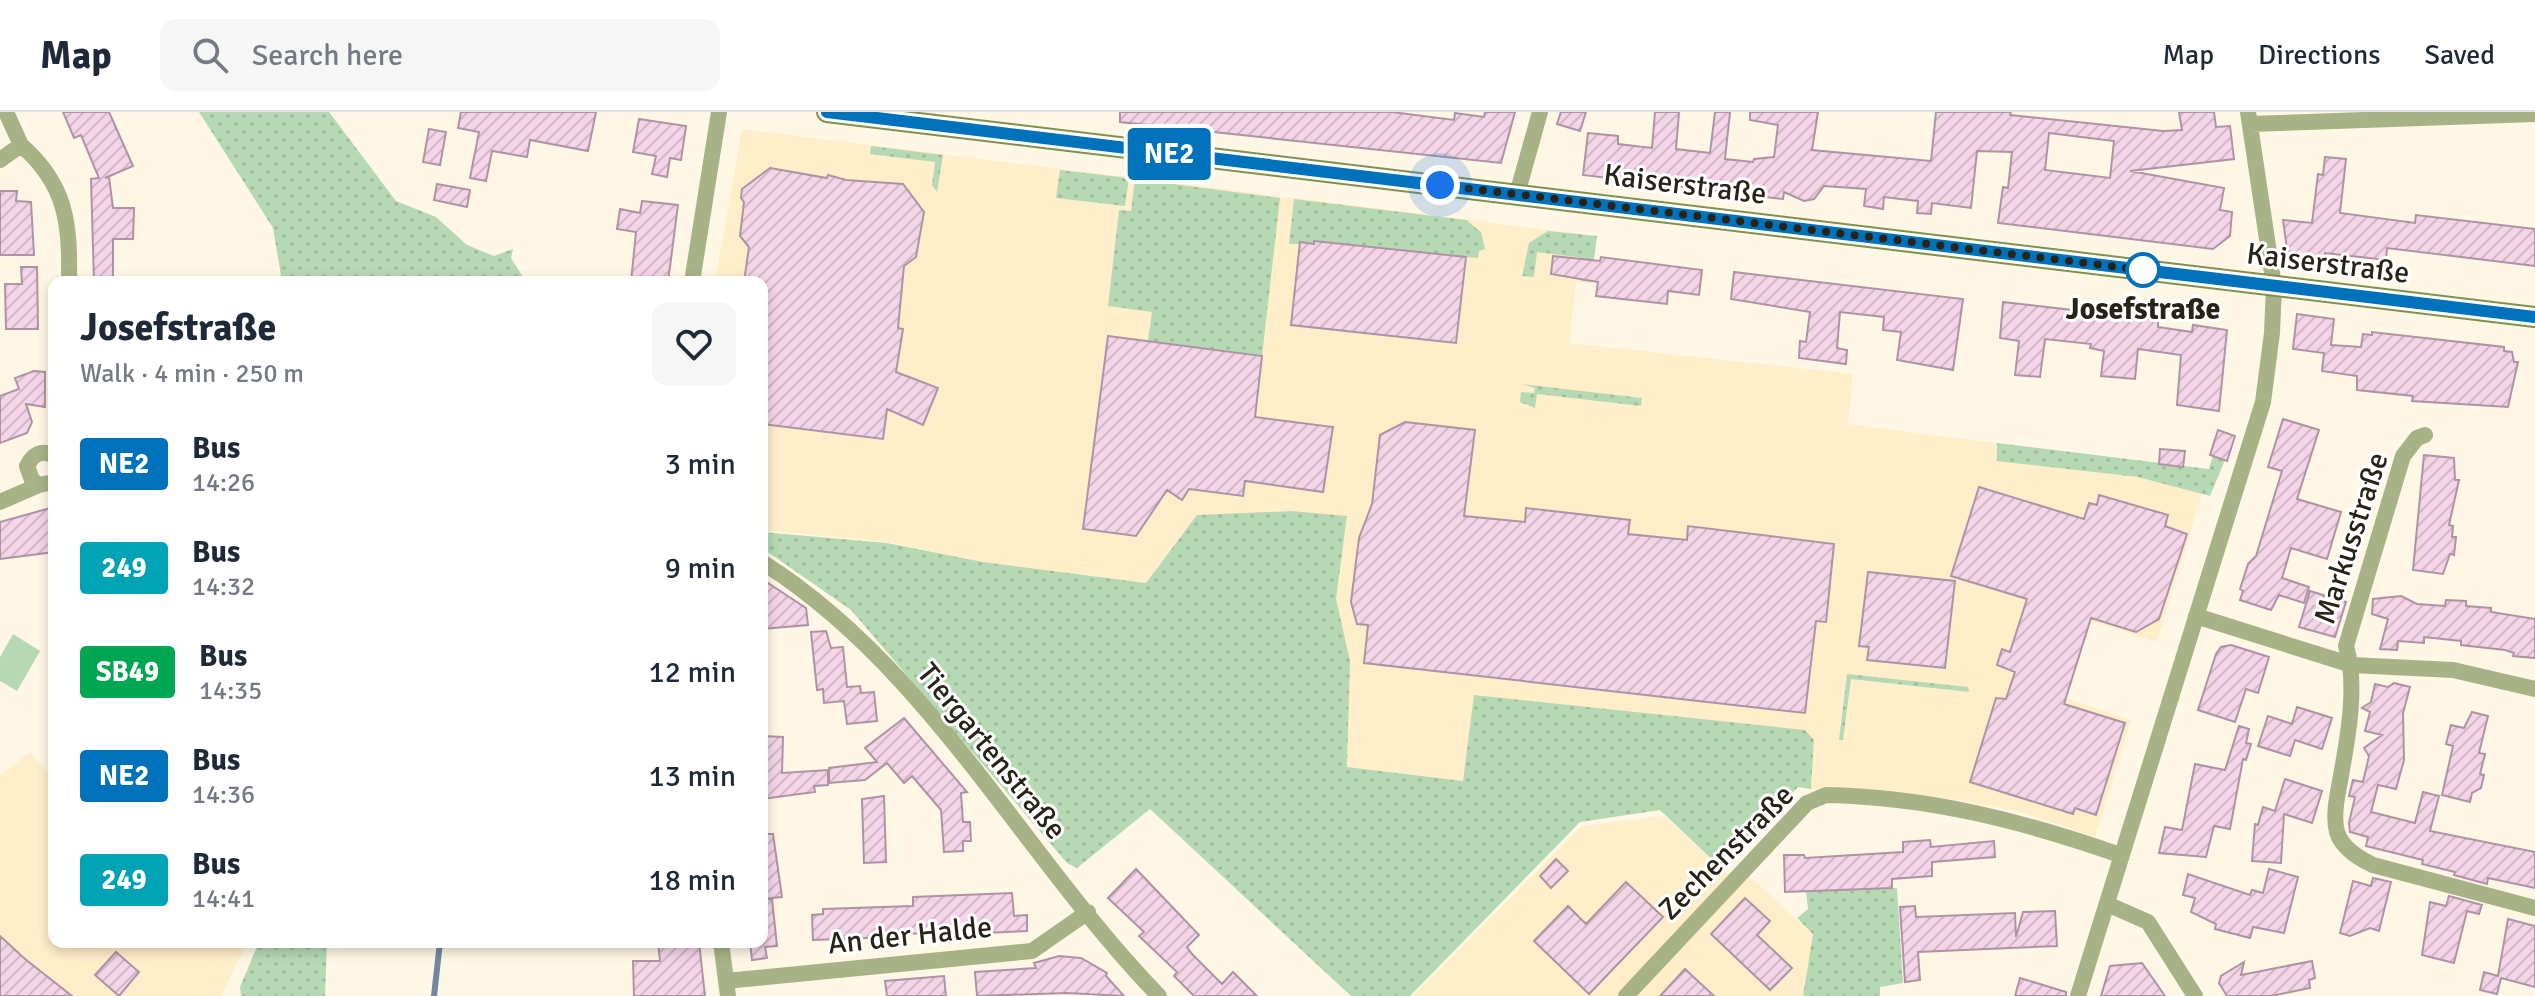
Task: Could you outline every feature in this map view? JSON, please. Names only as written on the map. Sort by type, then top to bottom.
[{"type":"main road","name":"Kaiserstraße","points":[[827,112],[2535,317]]},
{"type":"street","points":[[6,112],[21,145],[38,159],[60,191],[70,255],[69,276]]},
{"type":"street","points":[[693,276],[719,112]]},
{"type":"street","points":[[1517,194],[1540,112]]},
{"type":"street","points":[[2078,996],[2263,402],[2272,333],[2274,286],[2249,118],[2535,114]]},
{"type":"street","points":[[0,160],[21,145]]},
{"type":"street","name":"Markusstraße","points":[[2425,435],[2417,438],[2403,456],[2346,646],[2352,665],[2346,746],[2336,808],[2337,833],[2354,856],[2373,865],[2535,908]]},
{"type":"street","points":[[48,453],[31,459],[28,474],[48,484]]},
{"type":"street","points":[[0,502],[48,484]]},
{"type":"street","name":"Tiergartenstraße","points":[[768,566],[826,607],[890,671],[1159,996]]},
{"type":"street","name":"Markusstraße","points":[[2196,616],[2352,665],[2453,670],[2535,689]]},
{"type":"street","name":"Zechenstraße","points":[[1626,996],[1807,803],[1826,795],[1921,802],[1982,812],[2120,855]]},
{"type":"street","points":[[2107,904],[2148,922],[2195,996]]},
{"type":"street","name":"An der Halde","points":[[727,989],[1032,951],[1088,912]]},
{"type":"street","points":[[722,948],[727,989]]},
{"type":"shaded area","points":[[742,129],[1597,236],[1590,283],[1576,282],[1569,343],[1853,374],[1848,424],[2209,470],[2157,642],[2091,621],[2066,698],[2131,720],[2095,837],[2017,811],[1945,798],[1811,789],[1814,740],[1800,731],[1475,695],[1463,781],[1347,767],[1350,662],[1336,599],[1347,516],[1197,515],[1146,583],[983,562],[886,542],[768,531],[768,276],[716,276]]},
{"type":"shaded area","points":[[30,752],[48,772],[48,948],[244,948],[221,996],[0,996],[0,776]]},
{"type":"shaded area","points":[[1664,816],[1729,875],[1738,866],[1813,934],[1803,996],[1413,996],[1582,826]]},
{"type":"green space","points":[[199,112],[329,112],[396,201],[436,217],[467,245],[494,256],[513,249],[511,258],[522,276],[281,276],[273,228]]},
{"type":"green space","points":[[871,146],[943,155],[937,192],[932,185],[935,162],[870,154]]},
{"type":"green space","points":[[1060,170],[1129,178],[1125,206],[1056,198]]},
{"type":"green space","points":[[1135,179],[1280,198],[1262,356],[1148,341],[1152,312],[1108,306],[1119,210],[1131,211]]},
{"type":"green space","points":[[1294,199],[1466,220],[1481,232],[1485,249],[1479,251],[1478,258],[1314,241],[1314,244],[1289,244]]},
{"type":"green space","points":[[1548,231],[1597,236],[1591,282],[1581,281],[1583,258],[1537,252],[1534,277],[1522,276],[1529,243]]},
{"type":"green space","points":[[1522,384],[1642,398],[1641,406],[1537,394],[1535,408],[1520,402],[1521,392],[1534,393],[1535,388]]},
{"type":"green space","points":[[1997,443],[2209,469],[2213,456],[2225,460],[2210,496],[2138,477],[1997,461]]},
{"type":"green space","points":[[1291,511],[1347,516],[1336,599],[1350,661],[1347,767],[1463,781],[1474,695],[1805,730],[1814,740],[1811,789],[1798,787],[1721,868],[1660,810],[1580,822],[1410,996],[1351,996],[1150,809],[1077,868],[1067,863],[851,610],[768,552],[768,533],[887,543],[983,562],[1146,583],[1197,515]]},
{"type":"green space","points":[[13,634],[40,651],[17,691],[0,681],[0,657]]},
{"type":"green space","points":[[1847,674],[1968,687],[1969,692],[1851,679],[1843,740],[1839,740]]},
{"type":"green space","points":[[1897,888],[1903,983],[1880,987],[1880,996],[1803,996],[1813,934],[1797,918],[1808,909],[1806,891]]},
{"type":"green space","points":[[256,948],[327,948],[325,996],[241,996],[240,987]]},
{"type":"building","points":[[63,112],[109,112],[133,166],[105,178],[109,177],[113,208],[134,208],[133,239],[113,239],[113,276],[94,276],[91,179],[99,178],[81,135],[74,138]]},
{"type":"building","points":[[461,112],[596,112],[588,151],[530,140],[527,157],[492,151],[486,181],[470,178],[479,132],[458,128]]},
{"type":"building","points":[[1120,112],[1392,112],[1454,120],[1455,113],[1484,117],[1485,112],[1515,112],[1501,163],[1120,122]]},
{"type":"building","points":[[1561,112],[1586,112],[1580,131],[1557,124]]},
{"type":"building","points":[[1655,112],[1679,112],[1676,149],[1710,153],[1715,112],[1730,112],[1725,159],[1753,162],[1754,159],[1774,157],[1778,125],[1750,120],[1750,112],[1818,112],[1812,150],[1931,161],[1936,112],[2011,112],[2010,115],[2163,131],[2182,130],[2179,112],[2214,112],[2216,127],[2230,126],[2234,159],[2130,171],[2224,188],[2220,210],[2232,212],[2230,236],[2213,249],[1998,223],[2003,187],[2008,188],[2012,152],[1977,151],[1971,208],[1932,203],[1931,214],[1917,213],[1918,201],[1884,197],[1883,209],[1864,206],[1866,189],[1824,186],[1814,199],[1804,201],[1784,192],[1783,199],[1583,175],[1588,133],[1618,136],[1618,144],[1652,148]],"holes":[[[2049,133],[2114,141],[2110,178],[2045,170]]]},
{"type":"building","points":[[639,119],[686,126],[681,160],[670,158],[667,177],[652,174],[656,156],[633,152]]},
{"type":"building","points":[[429,129],[446,132],[440,165],[423,162]]},
{"type":"building","points":[[2325,157],[2346,159],[2340,213],[2415,223],[2416,215],[2535,229],[2535,266],[2387,248],[2386,260],[2325,253],[2324,261],[2295,258],[2287,249],[2283,220],[2312,223],[2318,174],[2323,175]]},
{"type":"building","points":[[770,168],[827,178],[828,175],[846,180],[903,184],[924,212],[916,257],[904,266],[898,328],[903,329],[896,372],[938,388],[923,425],[887,409],[883,439],[768,425],[768,276],[745,276],[749,247],[740,236],[744,202],[742,189]]},
{"type":"building","points":[[437,184],[470,190],[467,207],[434,200]]},
{"type":"building","points":[[0,191],[17,191],[16,201],[31,202],[34,255],[0,255]]},
{"type":"building","points":[[642,201],[678,205],[669,276],[632,276],[636,232],[617,229],[620,209],[640,213]]},
{"type":"building","points":[[1314,241],[1466,257],[1456,343],[1291,325],[1300,242],[1314,244]]},
{"type":"building","points":[[1553,256],[1600,261],[1601,257],[1702,270],[1699,295],[1668,291],[1667,304],[1596,296],[1598,282],[1551,274]]},
{"type":"building","points":[[21,267],[37,267],[38,329],[6,329],[5,284],[22,284]]},
{"type":"building","points":[[1734,272],[1963,299],[1953,370],[1897,360],[1901,332],[1883,330],[1884,317],[1840,312],[1837,348],[1847,350],[1846,364],[1799,358],[1800,341],[1806,342],[1810,312],[1731,299]]},
{"type":"building","points":[[2003,302],[2158,320],[2158,327],[2192,332],[2193,325],[2227,330],[2219,411],[2177,405],[2181,355],[2138,349],[2135,379],[2101,376],[2104,351],[2090,348],[2091,344],[2045,339],[2040,377],[2015,375],[2019,341],[2000,338]]},
{"type":"building","points":[[2297,314],[2334,319],[2331,345],[2361,347],[2363,334],[2372,335],[2372,332],[2504,347],[2504,351],[2512,352],[2514,362],[2518,362],[2508,407],[2412,401],[2413,396],[2357,390],[2357,376],[2322,371],[2324,353],[2293,349]]},
{"type":"building","points":[[1108,336],[1262,356],[1255,417],[1333,427],[1323,492],[1245,481],[1243,496],[1189,489],[1182,500],[1167,490],[1136,536],[1083,529]]},
{"type":"building","points":[[34,371],[45,372],[45,407],[26,404],[32,422],[27,433],[0,443],[0,396],[19,389],[15,378]]},
{"type":"building","points":[[2283,419],[2319,430],[2297,499],[2341,512],[2327,559],[2291,548],[2282,578],[2309,587],[2304,603],[2279,595],[2271,610],[2240,600],[2243,591],[2240,589],[2248,564],[2256,556],[2282,471],[2268,467]]},
{"type":"building","points":[[1405,422],[1475,430],[1464,516],[1525,522],[1526,508],[1630,520],[1628,534],[1687,540],[1688,526],[1834,544],[1826,622],[1816,621],[1805,713],[1364,663],[1368,625],[1357,624],[1351,602],[1359,538],[1372,504],[1380,435]]},
{"type":"building","points":[[2218,430],[2235,436],[2227,461],[2210,455]]},
{"type":"building","points":[[2160,449],[2185,451],[2183,467],[2159,464]]},
{"type":"building","points":[[2424,455],[2454,458],[2455,480],[2459,480],[2449,525],[2453,526],[2452,537],[2456,537],[2454,555],[2450,554],[2443,574],[2413,570]]},
{"type":"building","points":[[1979,487],[2084,519],[2089,503],[2097,505],[2099,495],[2168,515],[2165,526],[2187,534],[2159,619],[2136,632],[2091,618],[2064,704],[2125,723],[2096,815],[2075,808],[2073,814],[1970,782],[1996,698],[2006,699],[2015,672],[1997,665],[2002,649],[2010,652],[2027,599],[1951,576]]},
{"type":"building","points":[[48,509],[48,553],[0,559],[0,522]]},
{"type":"building","points":[[1868,572],[1955,581],[1945,668],[1867,660],[1869,647],[1859,646]]},
{"type":"building","points":[[768,583],[806,608],[808,625],[768,628]]},
{"type":"building","points":[[2310,591],[2346,602],[2335,637],[2299,627]]},
{"type":"building","points":[[2401,596],[2417,604],[2445,606],[2446,600],[2466,601],[2466,606],[2491,608],[2491,612],[2535,619],[2535,658],[2513,656],[2514,653],[2505,650],[2461,645],[2461,641],[2424,637],[2424,643],[2398,641],[2397,650],[2380,649],[2388,619],[2372,614],[2373,599]]},
{"type":"building","points":[[826,631],[831,648],[843,647],[847,687],[860,686],[861,693],[874,692],[877,721],[847,724],[844,701],[824,703],[823,689],[817,690],[811,632]]},
{"type":"building","points":[[2231,645],[2269,657],[2258,693],[2246,689],[2235,722],[2198,710],[2216,654],[2221,647]]},
{"type":"building","points":[[2394,683],[2410,687],[2403,713],[2404,760],[2396,789],[2378,785],[2371,812],[2415,823],[2423,792],[2439,796],[2430,831],[2535,852],[2535,888],[2488,878],[2487,884],[2454,875],[2455,872],[2422,864],[2423,860],[2366,846],[2368,837],[2350,832],[2355,797],[2349,796],[2353,780],[2363,782],[2369,756],[2364,748],[2382,735],[2365,731],[2370,712],[2362,708],[2371,702],[2375,684],[2388,687]]},
{"type":"building","points":[[2297,707],[2332,718],[2322,749],[2295,740],[2290,756],[2258,746],[2268,716],[2292,724]]},
{"type":"building","points":[[2472,712],[2488,716],[2479,753],[2485,754],[2480,774],[2484,775],[2481,788],[2472,793],[2470,802],[2442,795],[2453,746],[2446,744],[2451,725],[2464,728]]},
{"type":"building","points":[[904,718],[967,792],[961,793],[963,822],[970,822],[971,841],[963,841],[963,851],[944,852],[941,810],[912,776],[904,783],[887,763],[865,780],[829,783],[829,768],[877,762],[865,748]]},
{"type":"building","points":[[2239,726],[2249,729],[2246,743],[2251,744],[2246,760],[2243,759],[2230,829],[2214,826],[2206,857],[2159,853],[2165,827],[2182,830],[2195,764],[2225,770]]},
{"type":"building","points":[[768,736],[783,737],[782,773],[828,770],[828,785],[814,786],[815,792],[768,798]]},
{"type":"building","points":[[2285,779],[2322,791],[2312,823],[2284,814],[2281,863],[2252,861],[2255,824],[2258,825],[2263,807],[2275,811]]},
{"type":"building","points":[[884,796],[886,862],[864,863],[862,799]]},
{"type":"building","points":[[768,834],[773,834],[782,897],[768,898]]},
{"type":"building","points":[[1930,840],[1931,847],[1994,841],[1995,857],[1932,862],[1932,876],[1892,879],[1892,888],[1785,892],[1784,855],[1804,855],[1805,858],[1903,852],[1903,842]]},
{"type":"building","points":[[1556,859],[1568,871],[1551,888],[1540,876]]},
{"type":"building","points":[[1136,869],[1199,935],[1187,947],[1192,954],[1222,984],[1233,972],[1257,996],[1194,996],[1174,976],[1177,972],[1139,936],[1144,932],[1108,898]]},
{"type":"building","points":[[2269,869],[2298,877],[2284,933],[2253,927],[2250,938],[2215,929],[2216,924],[2191,912],[2195,898],[2183,895],[2188,874],[2250,895],[2252,890],[2263,893]]},
{"type":"building","points":[[2373,878],[2391,882],[2379,931],[2370,928],[2350,936],[2340,933],[2353,881],[2371,886]]},
{"type":"building","points":[[1626,882],[1663,917],[1589,994],[1534,941],[1568,906],[1586,924]]},
{"type":"building","points":[[1012,893],[1014,916],[1027,915],[1027,931],[983,933],[982,927],[932,929],[932,933],[896,934],[896,937],[813,940],[812,915],[823,914],[823,909],[913,906],[913,897]]},
{"type":"building","points":[[2449,896],[2482,905],[2479,914],[2467,911],[2454,963],[2422,955],[2430,902],[2446,906]]},
{"type":"building","points":[[1745,898],[1770,921],[1757,935],[1792,968],[1770,990],[1711,934]]},
{"type":"building","points":[[768,899],[772,899],[777,946],[768,947]]},
{"type":"building","points":[[1915,906],[1916,917],[2015,913],[2016,937],[2023,912],[2055,911],[2057,946],[1918,952],[1920,980],[1905,982],[1900,907]]},
{"type":"building","points":[[2508,919],[2535,926],[2535,987],[2501,978],[2497,994],[2480,990],[2484,972],[2498,976]]},
{"type":"building","points":[[0,936],[25,959],[72,996],[0,996]]},
{"type":"building","points":[[659,948],[700,948],[705,996],[634,996],[633,961],[660,961]]},
{"type":"building","points":[[751,948],[765,948],[767,958],[752,960]]},
{"type":"building","points":[[116,952],[139,972],[119,996],[95,975]]},
{"type":"building","points":[[1059,956],[1081,958],[1107,973],[1106,976],[1124,996],[1066,993],[977,996],[975,972],[1036,968],[1034,963]]},
{"type":"building","points":[[2312,961],[2315,978],[2309,980],[2310,988],[2271,996],[2227,996],[2219,983],[2221,976],[2244,962],[2241,975]]},
{"type":"building","points":[[2142,963],[2165,996],[2101,996],[2110,966]]},
{"type":"building","points":[[1685,969],[1714,996],[1660,996]]},
{"type":"building","points":[[944,976],[946,996],[887,996],[885,981]]},
{"type":"building","points":[[2020,978],[2066,992],[2066,996],[2015,996]]},
{"type":"waterway","points":[[434,996],[439,948]]},
{"type":"bus line","name":"NE2","points":[[827,112],[2535,317]]},
{"type":"place","name":"Josefstraße","points":[[2143,270]]},
{"type":"route","points":[[1440,185],[2143,270]]}]
